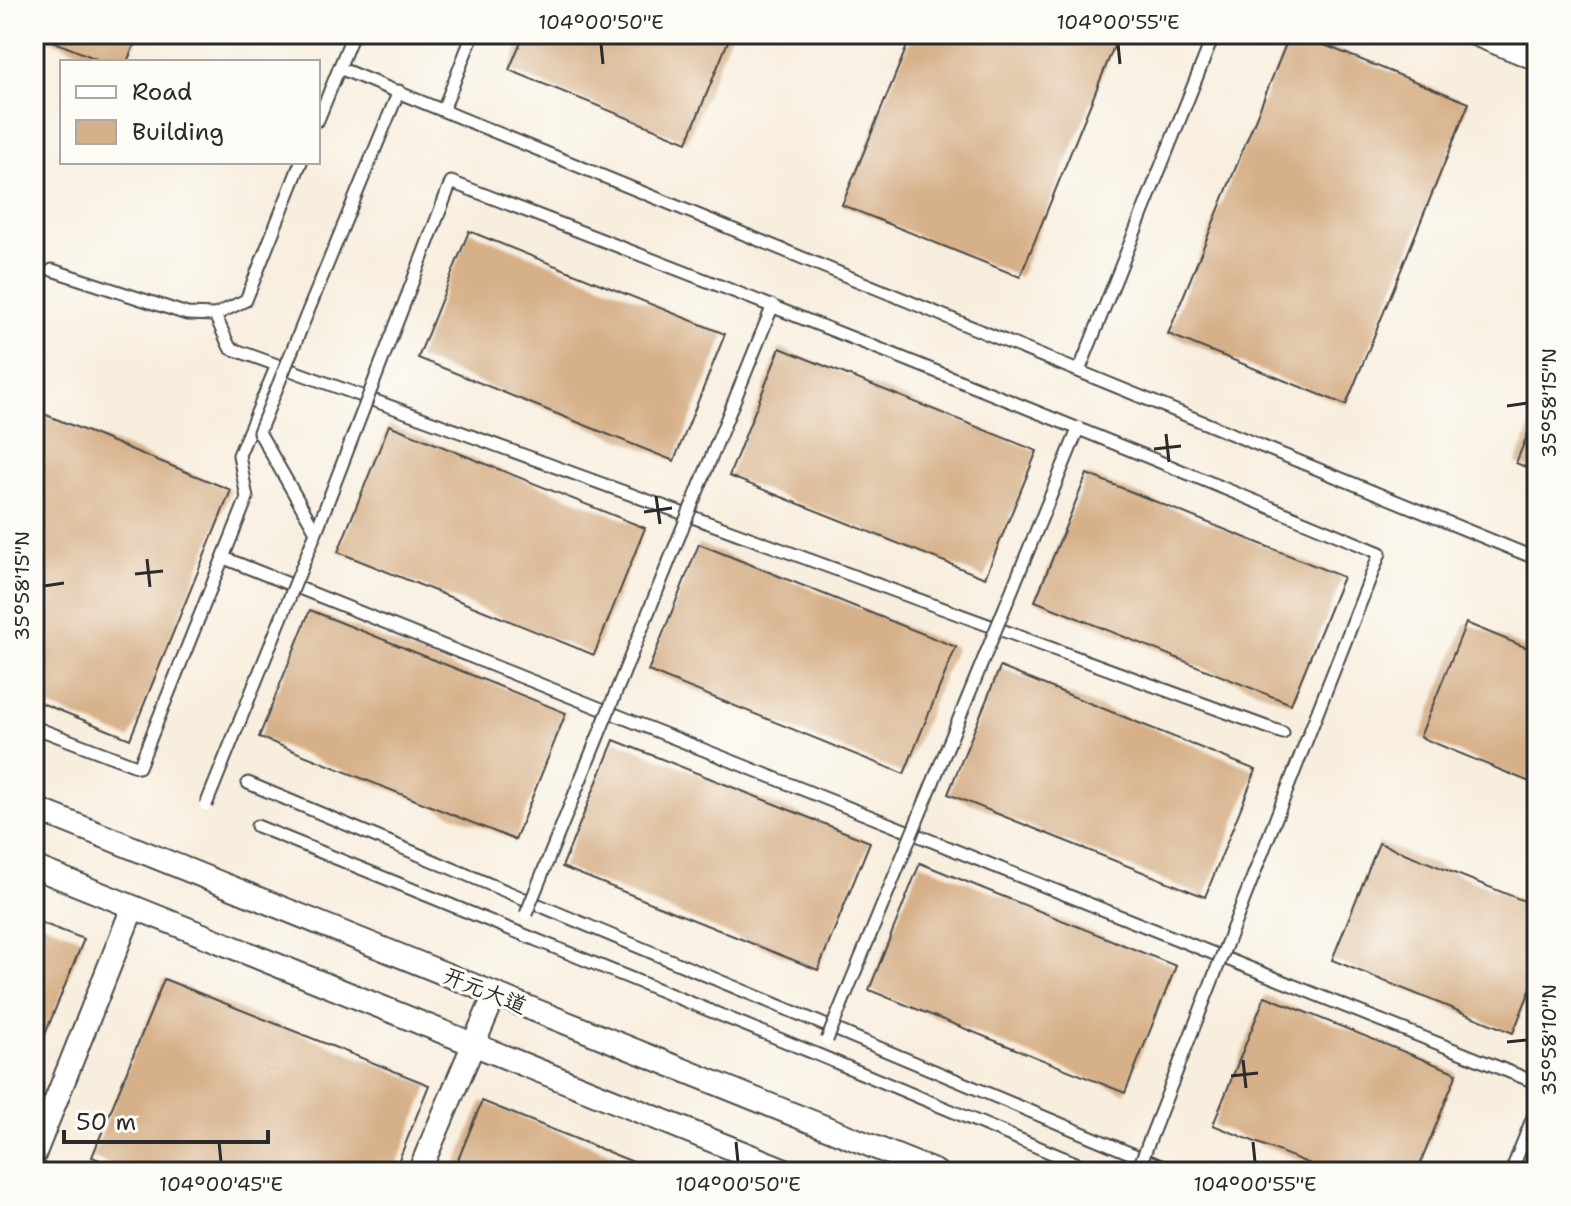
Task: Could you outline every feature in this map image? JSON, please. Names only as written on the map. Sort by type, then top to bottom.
[{"type":"street","points":[[1474,34],[1537,59]]},
{"type":"street","name":"开元大道","points":[[34,808],[936,1172]]},
{"type":"street","points":[[34,867],[790,1172]]},
{"type":"street","points":[[34,1155],[133,907]]},
{"type":"street","points":[[419,1172],[495,994]]},
{"type":"lane","points":[[320,115],[353,34]]},
{"type":"lane","points":[[443,110],[473,34]]},
{"type":"lane","points":[[1079,371],[1214,34]]},
{"type":"lane","points":[[339,68],[1537,559]]},
{"type":"lane","points":[[316,532],[259,432],[399,91]]},
{"type":"lane","points":[[52,270],[187,314],[215,315],[246,300],[300,164]]},
{"type":"lane","points":[[206,805],[316,532],[451,182],[773,305],[1079,427],[1380,553],[1137,1172]]},
{"type":"lane","points":[[519,933],[773,305]]},
{"type":"lane","points":[[215,315],[230,348],[1283,733]]},
{"type":"lane","points":[[34,727],[139,767],[247,498],[239,455],[277,365]]},
{"type":"lane","points":[[821,1056],[1079,427]]},
{"type":"lane","points":[[224,558],[1537,1083]]},
{"type":"lane","points":[[248,783],[1175,1172]]},
{"type":"lane","points":[[257,826],[1097,1172]]},
{"type":"lane","points":[[1511,1172],[1537,1107]]},
{"type":"building","points":[[35,34],[139,34],[128,60],[99,60]]},
{"type":"building","points":[[524,34],[731,34],[687,142],[509,70]]},
{"type":"building","points":[[912,34],[1119,34],[1020,277],[842,205]]},
{"type":"building","points":[[1290,34],[1297,34],[1469,103],[1346,405],[1168,334]]},
{"type":"building","points":[[469,231],[725,334],[674,461],[418,358]]},
{"type":"building","points":[[780,348],[1037,451],[985,578],[729,476]]},
{"type":"building","points":[[34,410],[231,490],[130,739],[34,700]]},
{"type":"building","points":[[1537,411],[1537,472],[1516,463]]},
{"type":"building","points":[[389,425],[645,528],[594,655],[338,552]]},
{"type":"building","points":[[1087,474],[1343,577],[1291,704],[1035,601]]},
{"type":"building","points":[[699,544],[956,647],[904,774],[648,671]]},
{"type":"building","points":[[310,610],[566,713],[515,840],[259,737]]},
{"type":"building","points":[[1466,623],[1537,652],[1537,785],[1420,737]]},
{"type":"building","points":[[1000,667],[1256,770],[1205,897],[948,794]]},
{"type":"building","points":[[614,740],[870,842],[818,970],[562,867]]},
{"type":"building","points":[[1379,843],[1537,906],[1537,973],[1513,1033],[1332,960]]},
{"type":"building","points":[[920,863],[1176,966],[1125,1093],[869,990]]},
{"type":"building","points":[[34,920],[84,939],[34,1061]]},
{"type":"building","points":[[164,979],[429,1085],[394,1172],[128,1172],[92,1157]]},
{"type":"building","points":[[1265,996],[1457,1073],[1417,1172],[1330,1172],[1213,1125]]},
{"type":"building","points":[[482,1101],[658,1172],[453,1172]]}]
